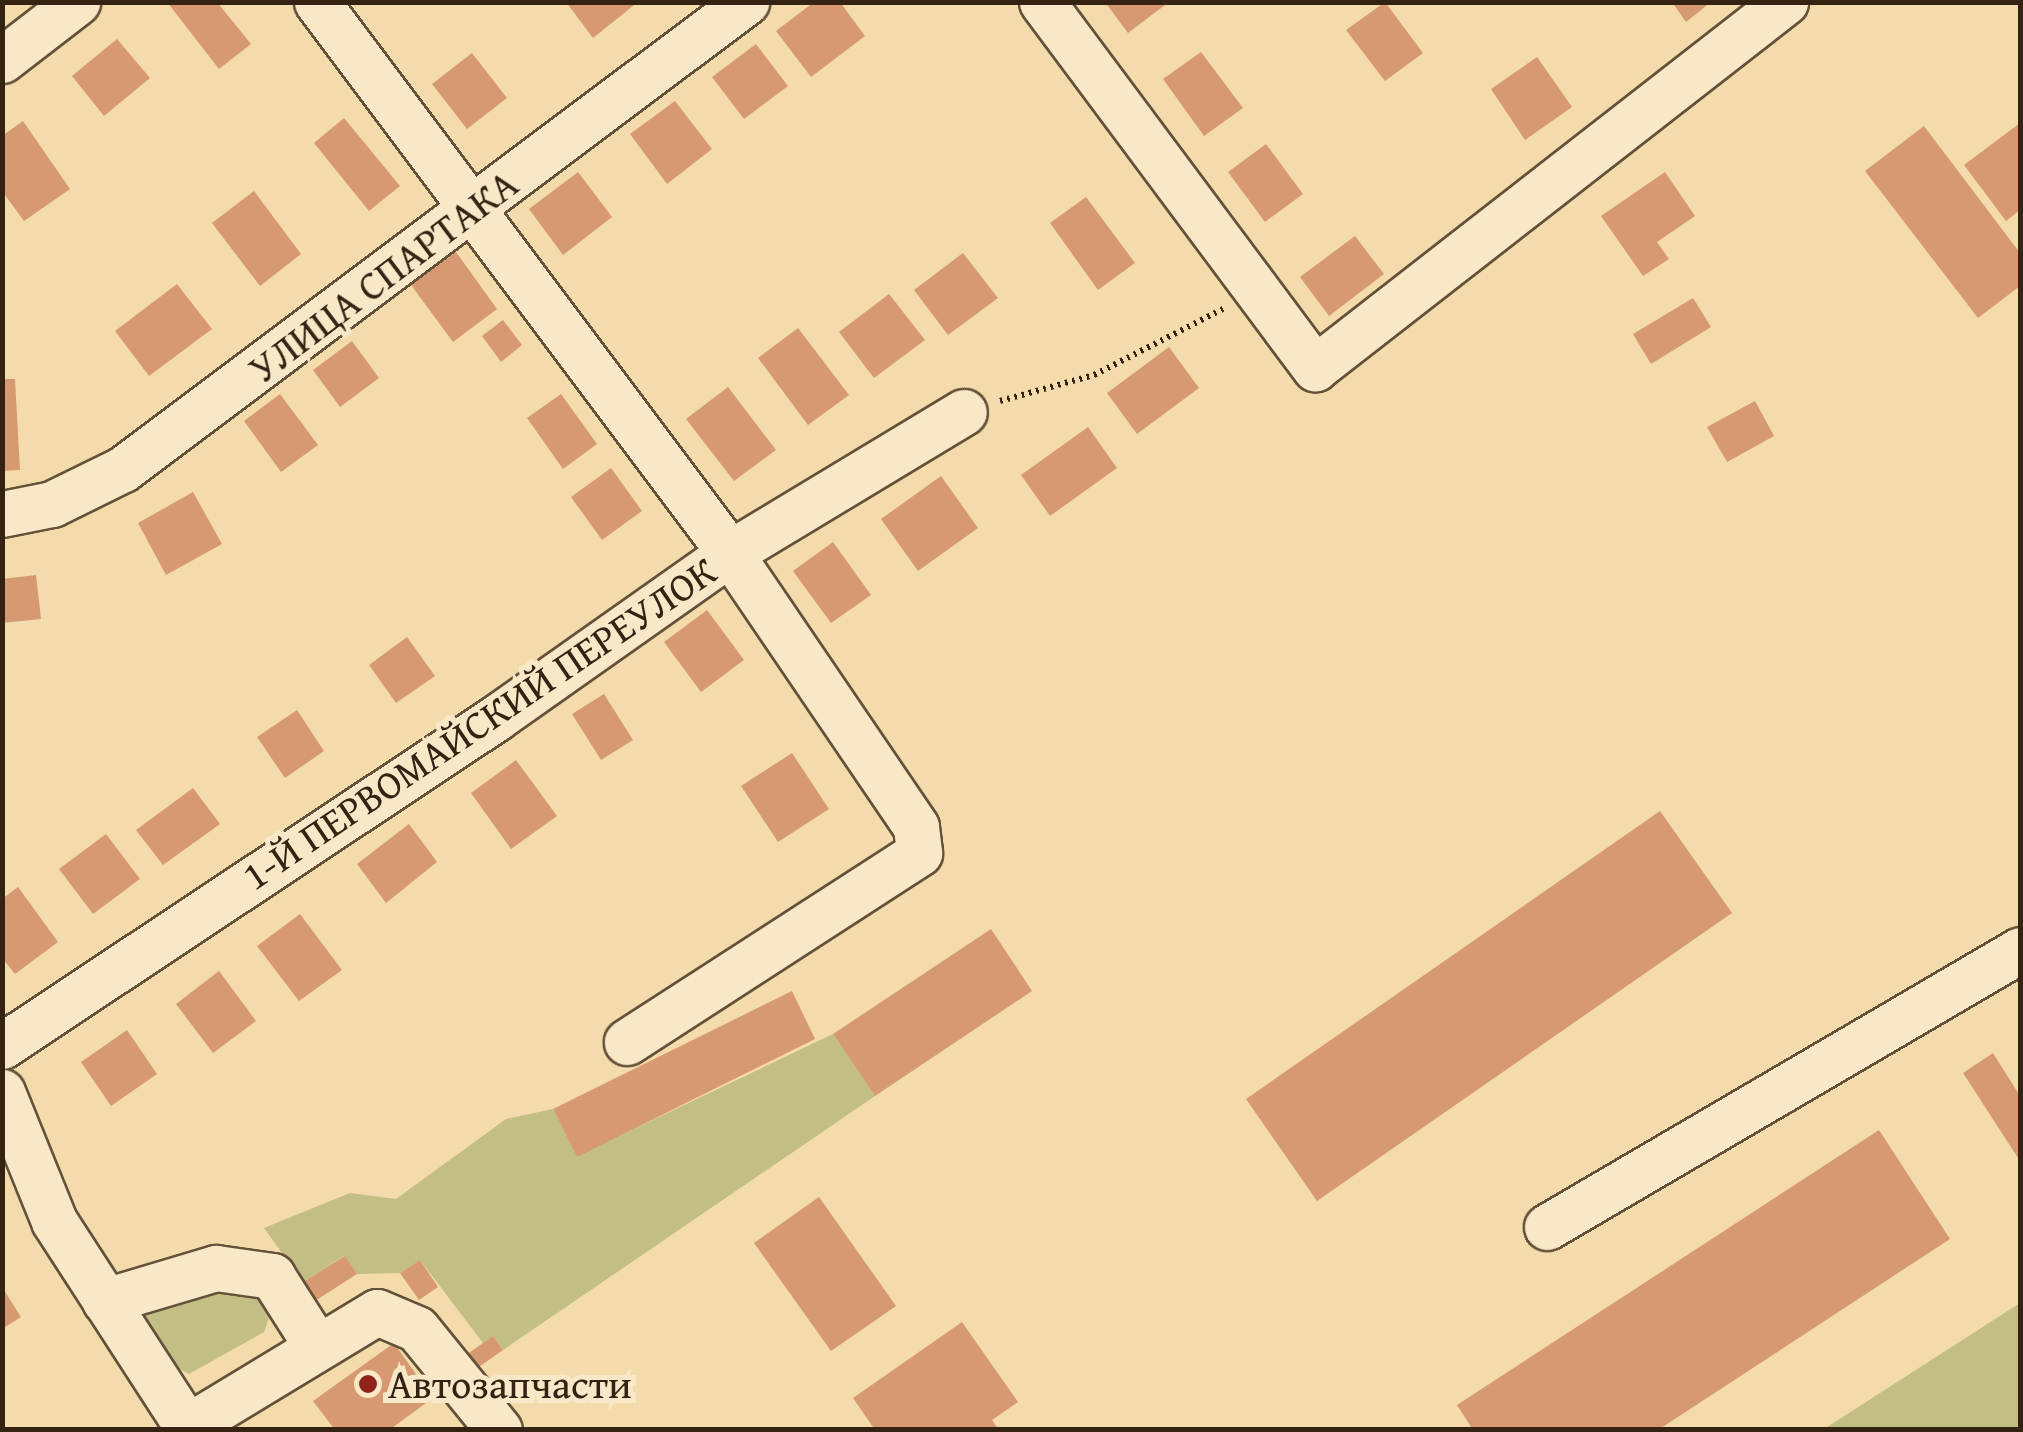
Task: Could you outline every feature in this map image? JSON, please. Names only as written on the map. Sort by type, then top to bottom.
[{"type":"street","points":[[2,60],[76,2]]},
{"type":"street","points":[[317,2],[476,207],[730,553],[916,827],[919,853],[627,1042]]},
{"type":"street","name":"УЛИЦА СПАРТАКА","points":[[2,514],[52,504],[123,469],[746,2]]},
{"type":"street","points":[[1042,2],[1315,368],[1785,2]]},
{"type":"street","name":"1-Й ПЕРВОМАЙСКИЙ ПЕРЕУЛОК","points":[[2,1046],[496,718],[730,553],[964,412]]},
{"type":"street","points":[[1547,1226],[2020,950]]},
{"type":"street","points":[[2,1092],[54,1221],[188,1428],[316,1345],[377,1312],[417,1329],[499,1430]]},
{"type":"street","points":[[105,1301],[216,1268],[272,1276],[316,1345]]},
{"type":"path","points":[[964,412],[1094,375],[1256,292]]},
{"type":"shaded area","points":[[833,1034],[875,1096],[503,1350],[493,1336],[483,1343],[420,1260],[400,1273],[357,1274],[344,1256],[303,1282],[264,1228],[350,1193],[396,1199],[506,1119],[553,1109],[577,1156]]},
{"type":"shaded area","points":[[215,1284],[256,1290],[271,1312],[264,1332],[189,1374],[166,1361],[128,1308]]},
{"type":"shaded area","points":[[2020,1303],[2020,1429],[1824,1429]]},
{"type":"building","points":[[167,2],[217,2],[251,44],[219,69]]},
{"type":"building","points":[[566,2],[638,2],[593,38]]},
{"type":"building","points":[[814,2],[840,2],[865,36],[811,77],[776,31]]},
{"type":"building","points":[[1105,2],[1169,2],[1128,33]]},
{"type":"building","points":[[1385,2],[1423,53],[1385,81],[1346,30]]},
{"type":"building","points":[[1672,2],[1711,2],[1686,22]]},
{"type":"building","points":[[117,39],[150,78],[104,116],[72,76]]},
{"type":"building","points":[[756,44],[788,86],[744,119],[712,77]]},
{"type":"building","points":[[1201,52],[1243,108],[1204,136],[1163,79]]},
{"type":"building","points":[[472,53],[507,98],[467,129],[432,84]]},
{"type":"building","points":[[1537,57],[1572,107],[1525,140],[1491,89]]},
{"type":"building","points":[[675,101],[712,149],[667,184],[630,134]]},
{"type":"building","points":[[344,118],[400,186],[369,211],[314,143]]},
{"type":"building","points":[[23,121],[70,189],[24,221],[2,191],[2,136]]},
{"type":"building","points":[[2020,123],[2020,210],[2006,221],[1964,165]]},
{"type":"building","points":[[1924,126],[2020,253],[2020,286],[1978,318],[1865,171]]},
{"type":"building","points":[[1266,144],[1303,194],[1265,222],[1228,172]]},
{"type":"building","points":[[578,172],[612,217],[563,255],[529,209]]},
{"type":"building","points":[[1665,172],[1695,216],[1657,242],[1669,259],[1643,276],[1601,216]]},
{"type":"building","points":[[254,191],[301,254],[260,286],[212,223]]},
{"type":"building","points":[[1086,197],[1135,263],[1098,290],[1050,223]]},
{"type":"building","points":[[1355,236],[1384,274],[1329,316],[1300,277]]},
{"type":"building","points":[[456,252],[497,309],[453,342],[411,285]]},
{"type":"building","points":[[963,253],[998,298],[948,335],[914,290]]},
{"type":"building","points":[[177,284],[212,329],[149,376],[115,331]]},
{"type":"building","points":[[889,294],[925,340],[874,378],[839,332]]},
{"type":"building","points":[[1693,298],[1711,327],[1651,364],[1633,334]]},
{"type":"building","points":[[503,320],[522,345],[501,362],[482,336]]},
{"type":"building","points":[[798,328],[849,395],[808,425],[758,358]]},
{"type":"building","points":[[352,341],[379,378],[340,407],[313,370]]},
{"type":"building","points":[[1169,347],[1199,388],[1137,434],[1107,393]]},
{"type":"building","points":[[2,379],[15,379],[20,470],[2,471]]},
{"type":"building","points":[[728,387],[776,450],[734,481],[686,419]]},
{"type":"building","points":[[280,394],[318,445],[281,472],[244,421]]},
{"type":"building","points":[[561,394],[597,444],[563,469],[527,418]]},
{"type":"building","points":[[1755,401],[1774,436],[1727,462],[1707,427]]},
{"type":"building","points":[[1088,427],[1117,468],[1050,516],[1021,475]]},
{"type":"building","points":[[611,468],[642,511],[602,540],[571,497]]},
{"type":"building","points":[[941,476],[978,528],[918,571],[881,519]]},
{"type":"building","points":[[193,492],[222,544],[166,575],[138,523]]},
{"type":"building","points":[[833,542],[871,595],[831,623],[793,571]]},
{"type":"building","points":[[36,575],[41,619],[2,623],[2,579]]},
{"type":"building","points":[[707,610],[744,660],[701,692],[664,642]]},
{"type":"building","points":[[407,637],[435,676],[396,703],[369,665]]},
{"type":"building","points":[[604,694],[633,740],[601,760],[572,714]]},
{"type":"building","points":[[297,710],[324,751],[285,778],[257,737]]},
{"type":"building","points":[[792,753],[829,809],[778,842],[741,786]]},
{"type":"building","points":[[516,760],[557,816],[511,849],[471,793]]},
{"type":"building","points":[[193,788],[220,824],[163,865],[136,830]]},
{"type":"building","points":[[1660,811],[1732,913],[1317,1201],[1246,1099]]},
{"type":"building","points":[[409,824],[437,862],[386,903],[357,864]]},
{"type":"building","points":[[106,834],[140,879],[93,914],[59,869]]},
{"type":"building","points":[[18,887],[58,942],[15,974],[2,958],[2,899]]},
{"type":"building","points":[[300,914],[342,970],[299,1001],[257,946]]},
{"type":"building","points":[[991,929],[1032,991],[875,1096],[833,1034]]},
{"type":"building","points":[[219,971],[256,1021],[213,1053],[176,1004]]},
{"type":"building","points":[[792,991],[815,1039],[577,1157],[553,1109]]},
{"type":"building","points":[[127,1030],[157,1074],[111,1106],[81,1062]]},
{"type":"building","points":[[1993,1053],[2020,1096],[2020,1161],[1963,1073]]},
{"type":"building","points":[[1879,1130],[1950,1239],[1658,1430],[1473,1430],[1457,1405]]},
{"type":"building","points":[[819,1197],[896,1306],[831,1351],[754,1243]]},
{"type":"building","points":[[345,1256],[357,1274],[315,1301],[303,1282]]},
{"type":"building","points":[[420,1260],[438,1287],[419,1300],[400,1273]]},
{"type":"building","points":[[2,1287],[21,1317],[2,1329]]},
{"type":"building","points":[[962,1322],[1018,1402],[992,1420],[999,1430],[875,1430],[853,1398]]},
{"type":"building","points":[[493,1336],[503,1350],[473,1371],[463,1357]]},
{"type":"building","points":[[394,1343],[433,1398],[389,1430],[335,1430],[313,1401]]},
{"type":"place","name":"Автозапчасти","points":[[368,1384]]}]
